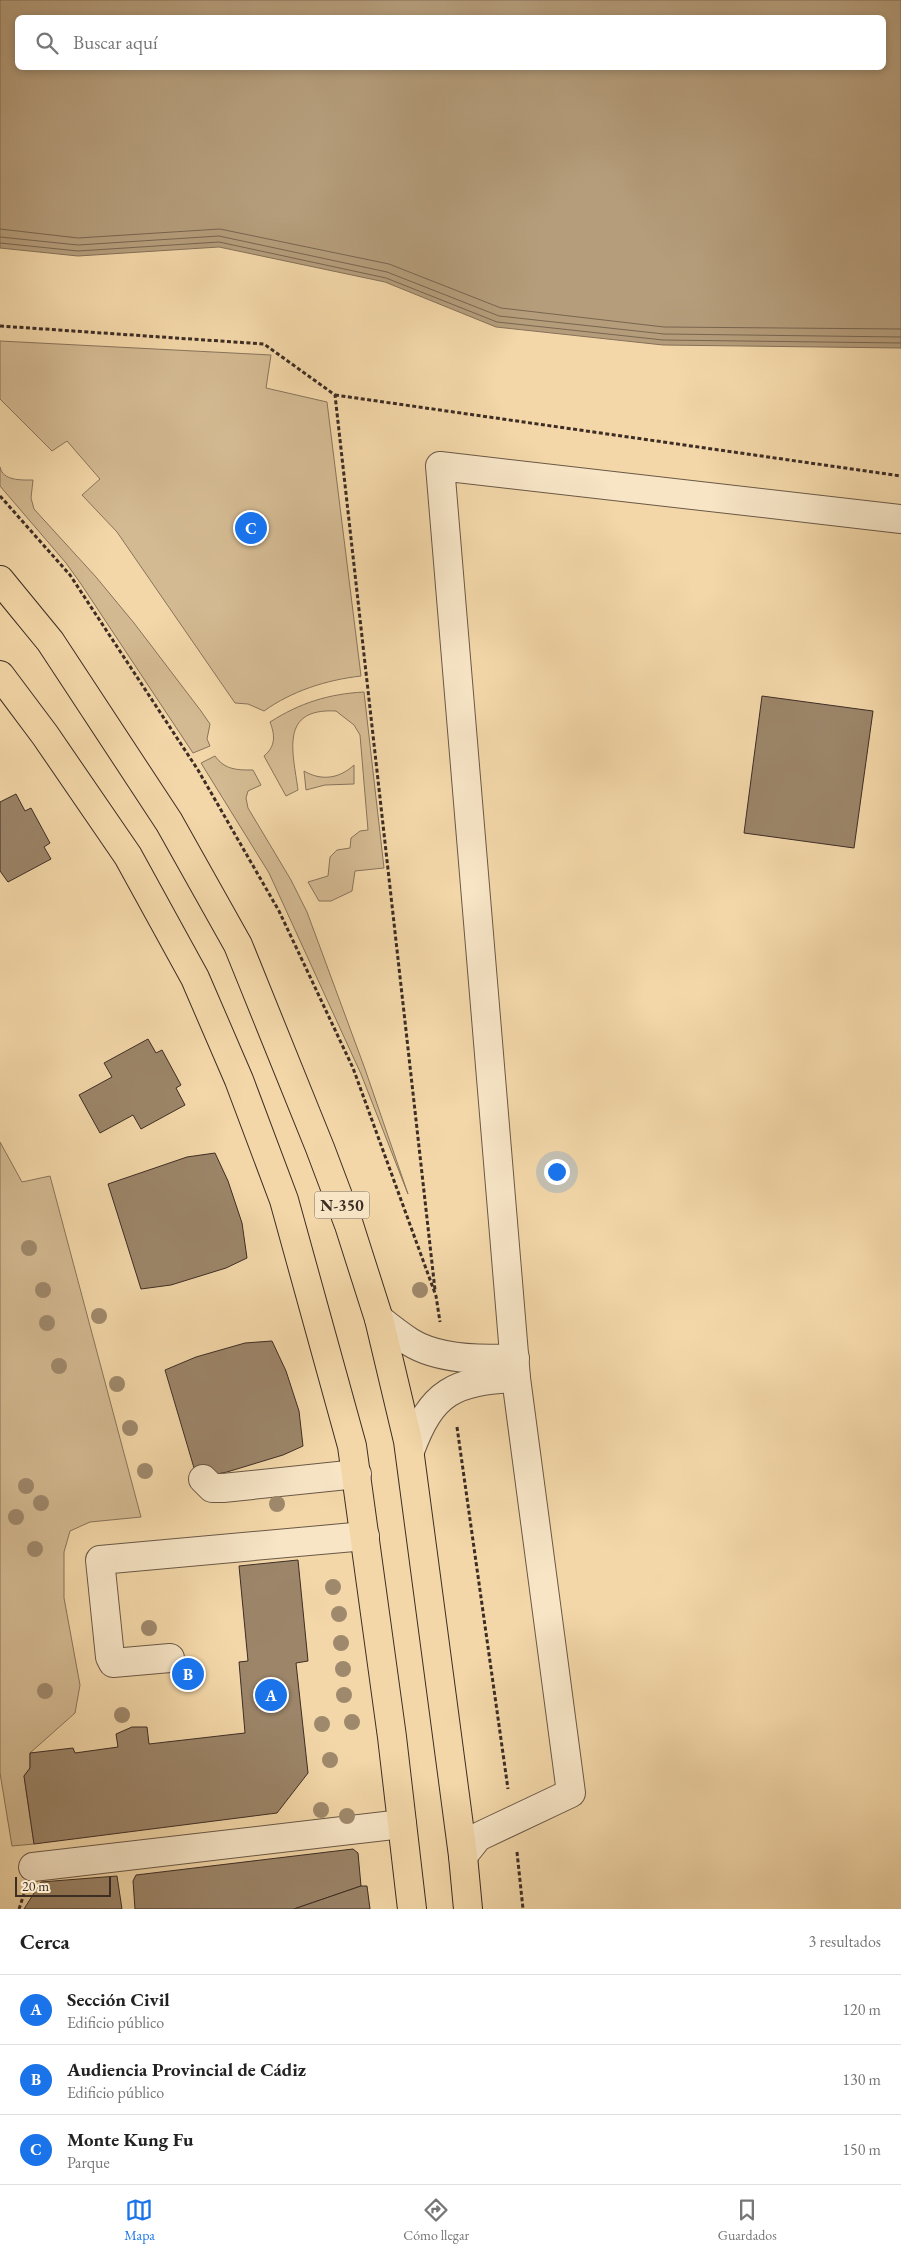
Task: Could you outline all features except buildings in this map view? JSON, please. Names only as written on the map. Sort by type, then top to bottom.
[{"type":"highway","name":"N-350","points":[[0,580],[50,641],[169,822],[238,945],[324,1157],[349,1225],[379,1319],[410,1451],[463,1856],[468,1909]]},
{"type":"highway","name":"N-350","points":[[0,675],[45,735],[128,856],[195,978],[239,1080],[284,1200],[352,1446],[412,1909]]},
{"type":"street","points":[[463,1856],[478,1837],[571,1794],[516,1368],[440,466],[901,518]]},
{"type":"street","points":[[379,1319],[411,1343],[446,1355],[485,1360],[516,1368]]},
{"type":"street","points":[[410,1451],[420,1424],[438,1400],[452,1390],[490,1379],[516,1368]]},
{"type":"street","points":[[204,1479],[212,1488],[223,1488],[357,1474]]},
{"type":"street","points":[[170,1658],[113,1663],[110,1657],[100,1560],[365,1536]]},
{"type":"street","points":[[33,1867],[402,1824]]},
{"type":"path","points":[[0,326],[264,344],[334,395],[901,476]]},
{"type":"path","points":[[334,395],[436,1296]]},
{"type":"shaded area","points":[[0,341],[271,355],[266,388],[327,402],[361,676],[335,680],[298,692],[264,711],[248,704],[235,703],[117,532],[82,495],[100,479],[67,441],[52,451],[0,399]]},
{"type":"shaded area","points":[[0,467],[2,472],[9,477],[18,480],[33,480],[31,498],[34,509],[96,577],[134,623],[201,711],[210,724],[207,739],[210,746],[193,753],[66,563],[0,486]]},
{"type":"shaded area","points":[[364,692],[384,868],[355,871],[352,891],[331,901],[319,901],[308,882],[328,876],[330,857],[337,850],[350,848],[351,838],[360,831],[368,830],[360,735],[354,725],[336,711],[318,712],[305,717],[298,725],[294,735],[293,748],[298,790],[286,796],[264,756],[271,748],[273,740],[270,722],[303,705],[326,697]]},
{"type":"shaded area","points":[[215,756],[227,767],[253,770],[261,785],[248,791],[246,798],[248,808],[291,880],[307,912],[365,1069],[408,1194],[361,1074],[269,873],[201,763]]},
{"type":"shaded area","points":[[354,765],[354,784],[325,785],[306,790],[304,771],[317,776],[330,777],[348,770]]},
{"type":"shaded area","points":[[0,1142],[22,1182],[50,1176],[141,1517],[90,1522],[70,1531],[64,1552],[64,1598],[80,1685],[75,1713],[30,1753],[30,1768],[24,1776],[34,1844],[12,1846],[0,1773]]},
{"type":"water","points":[[0,0],[901,0],[901,348],[663,345],[496,327],[385,282],[219,247],[78,256],[0,248]]},
{"type":"place","name":"Monte Kung Fu","points":[[251,528]]},
{"type":"place","name":"Audiencia Provincial de Cádiz","points":[[188,1674]]},
{"type":"place","name":"Sección Civil","points":[[271,1695]]}]
